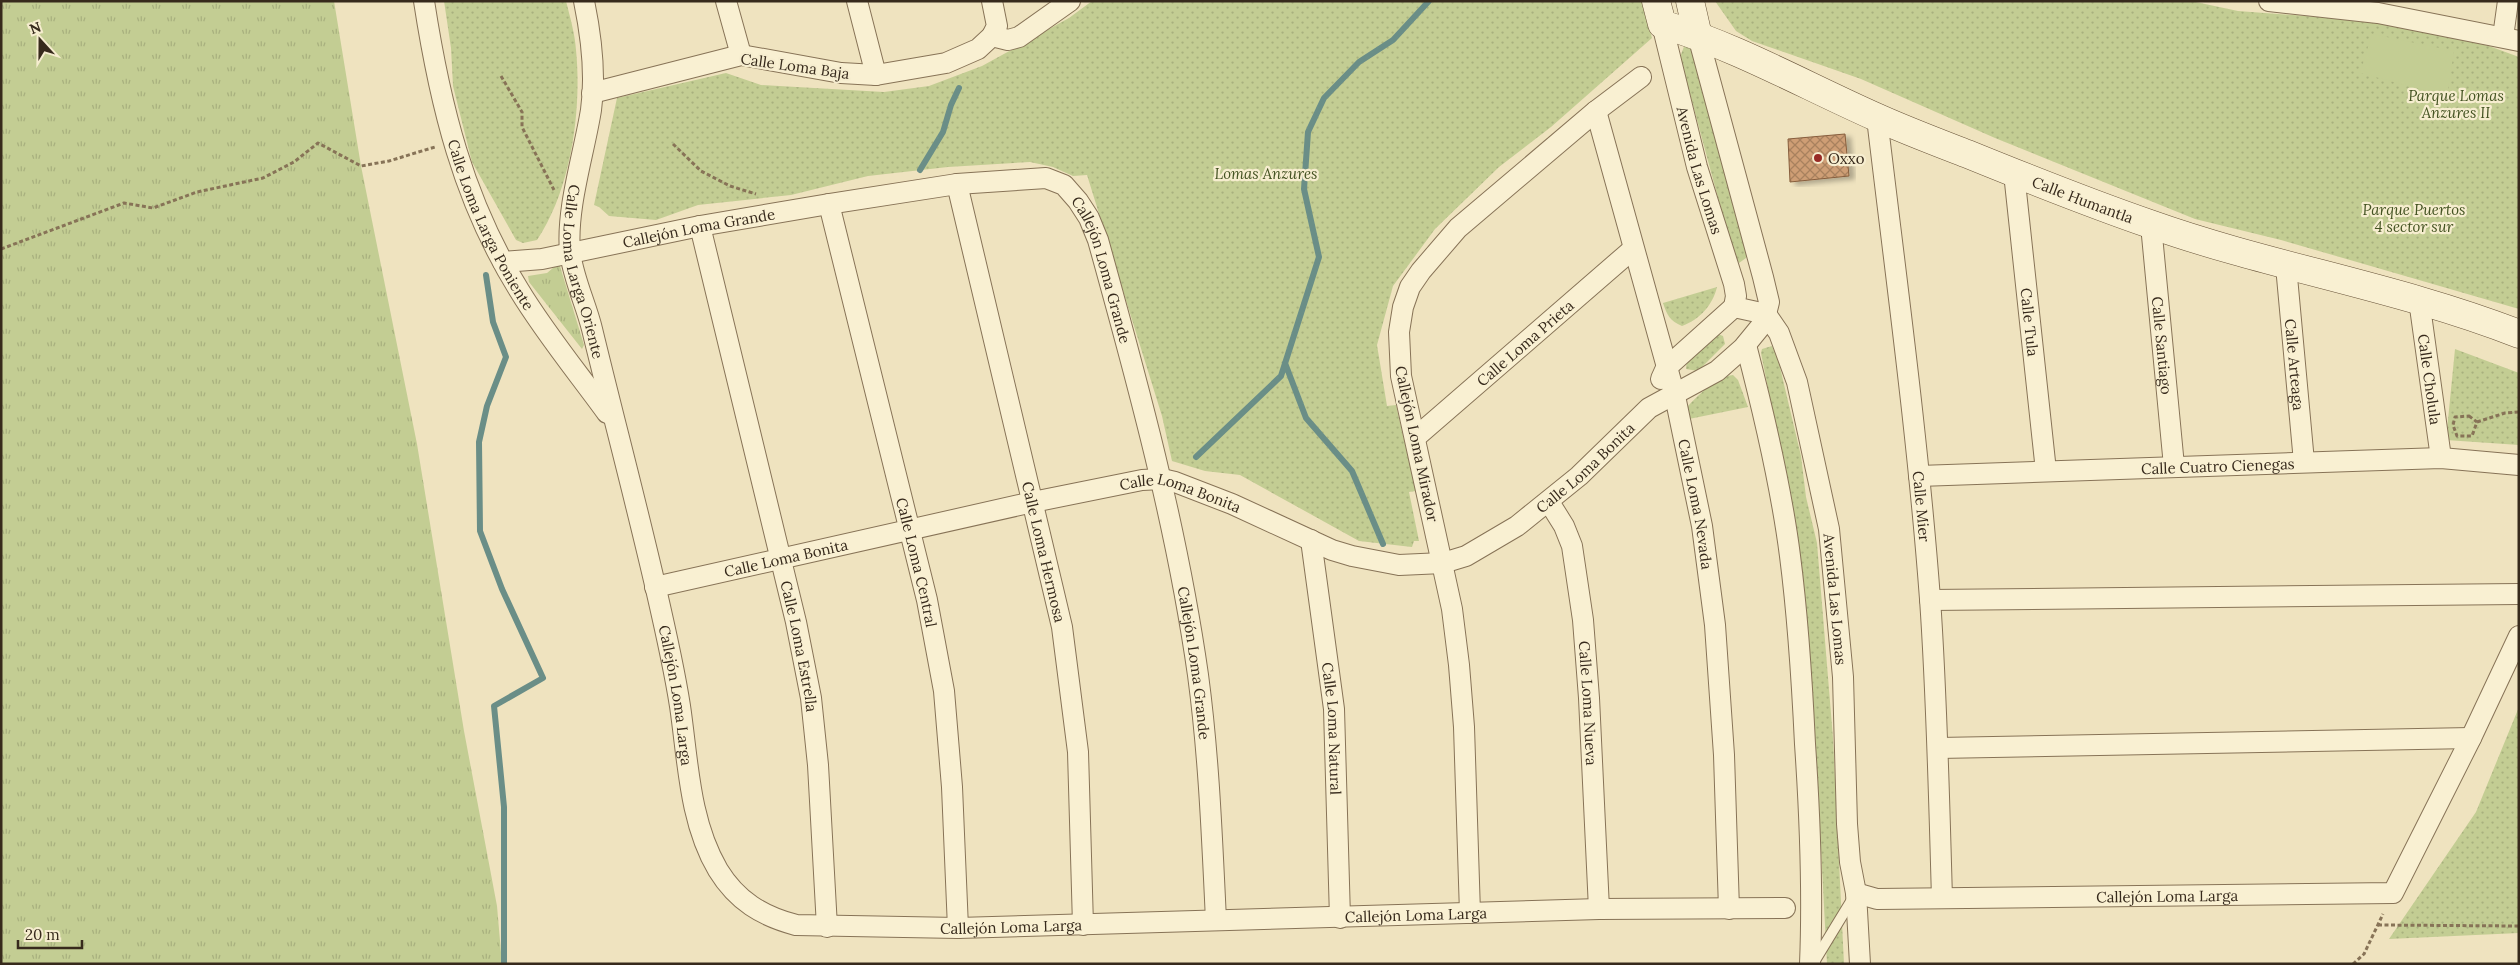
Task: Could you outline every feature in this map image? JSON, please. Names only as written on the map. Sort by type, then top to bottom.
[{"type":"street","name":"Calle Loma Larga Poniente","points":[[424,1],[434,66],[456,152],[466,182],[503,262],[520,291],[614,423]]},
{"type":"street","name":"Calle Loma Larga Oriente","points":[[584,1],[590,31],[591,112],[575,191],[570,253],[591,325],[614,423]]},
{"type":"street","points":[[726,1],[741,55]]},
{"type":"street","points":[[857,1],[876,74]]},
{"type":"street","points":[[992,1],[997,26],[992,36],[1008,40],[1019,37],[1070,1]]},
{"type":"street","name":"Avenida Las Lomas","points":[[1690,1],[1763,277],[1768,302],[1766,314],[1779,333],[1797,382],[1828,530],[1843,677],[1850,862],[1856,893],[1860,964]]},
{"type":"street","points":[[2269,1],[2379,7],[2511,39],[2508,1]]},
{"type":"street","name":"Avenida Las Lomas","points":[[1659,13],[1697,167],[1734,284],[1736,296],[1734,307]]},
{"type":"street","name":"Calle Humantla","points":[[1659,13],[1698,36],[1745,54],[1877,118],[2151,225],[2286,266],[2419,300],[2480,319],[2519,334]]},
{"type":"street","name":"Calle Loma Baja","points":[[592,93],[741,55],[815,70],[876,74],[912,70],[946,63],[978,50],[992,36]]},
{"type":"street","name":"Callejón Loma Mirador","points":[[1470,913],[1464,727],[1452,609],[1416,437],[1401,376],[1399,332],[1403,307],[1410,288],[1430,258],[1458,228],[1596,110],[1641,77]]},
{"type":"street","name":"Calle Loma Nevada","points":[[1596,110],[1674,396],[1702,526],[1715,625],[1724,755],[1729,909]]},
{"type":"street","name":"Calle Mier","points":[[1877,118],[1919,476],[1930,600],[1938,748],[1942,898]]},
{"type":"street","name":"Calle Tula","points":[[2014,173],[2046,470]]},
{"type":"street","name":"Callejón Loma Grande","points":[[503,262],[518,262],[700,226],[957,184],[1046,178],[1064,185],[1089,218],[1098,240],[1162,479],[1197,674],[1207,755],[1216,920]]},
{"type":"street","name":"Calle Loma Hermosa","points":[[957,184],[1062,627],[1078,752],[1083,925]]},
{"type":"street","name":"Calle Loma Central","points":[[829,204],[910,531],[944,691],[952,787],[958,928]]},
{"type":"street","name":"Calle Santiago","points":[[2151,225],[2174,466]]},
{"type":"street","name":"Calle Loma Estrella","points":[[700,226],[780,559],[811,698],[820,784],[827,927]]},
{"type":"street","name":"Calle Loma Prieta","points":[[1416,437],[1633,249]]},
{"type":"street","name":"Calle Arteaga","points":[[2286,266],[2304,462]]},
{"type":"street","name":"Calle Cholula","points":[[2419,300],[2441,458]]},
{"type":"street","points":[[1734,307],[1766,314]]},
{"type":"street","name":"Calle Loma Bonita","points":[[1649,408],[1666,368],[1734,307]]},
{"type":"street","name":"Calle Loma Bonita","points":[[655,587],[1033,502],[1142,480],[1162,479],[1175,482],[1232,504],[1352,556],[1378,562],[1418,566],[1443,563],[1466,556],[1490,544],[1549,502],[1649,408],[1674,396],[1716,371],[1746,345],[1761,326],[1766,314]]},
{"type":"street","points":[[1746,345],[1764,416],[1790,554],[1801,666],[1809,804],[1812,964]]},
{"type":"street","name":"Callejón Loma Larga","points":[[614,423],[655,587],[676,684],[692,794],[702,834],[717,869],[734,892],[752,908],[772,919],[796,925],[827,927],[958,928],[1599,909],[1785,908]]},
{"type":"street","name":"Calle Cuatro Cienegas","points":[[1919,476],[2046,470],[2441,458],[2517,464]]},
{"type":"street","name":"Calle Loma Nueva","points":[[1549,502],[1564,526],[1572,546],[1583,620],[1589,698],[1599,909]]},
{"type":"street","name":"Calle Loma Natural","points":[[1312,540],[1334,709],[1340,918]]},
{"type":"street","points":[[1930,600],[2519,594]]},
{"type":"street","points":[[2393,893],[2471,738],[2519,636]]},
{"type":"street","points":[[1938,748],[2471,738]]},
{"type":"street","name":"Callejón Loma Larga","points":[[1856,893],[1877,899],[2393,893]]},
{"type":"lane","points":[[1812,964],[1856,893]]},
{"type":"path","points":[[501,76],[522,112],[522,127],[559,197]]},
{"type":"path","points":[[1,249],[124,202],[152,208],[197,192],[263,178],[294,162],[318,143],[361,166],[389,161],[433,146],[456,152]]},
{"type":"path","points":[[673,144],[701,171],[730,186],[760,195]]},
{"type":"path","points":[[2477,422],[2505,413],[2519,412]]},
{"type":"path","points":[[2468,416],[2477,422],[2472,436],[2457,436],[2453,426],[2455,417],[2468,416]]},
{"type":"path","points":[[2353,964],[2364,954],[2393,893]]},
{"type":"path","points":[[2378,925],[2519,926]]},
{"type":"green space","points":[[1,1],[334,1],[361,166],[417,444],[464,731],[497,906],[502,964],[1,964]]},
{"type":"green space","points":[[444,1],[566,1],[576,50],[577,73],[577,98],[572,149],[558,198],[549,220],[537,240],[523,243],[516,240],[472,162],[453,86],[451,48]]},
{"type":"green space","name":"Lomas Anzures","points":[[1092,1],[1642,1],[1652,38],[1551,127],[1499,167],[1435,229],[1393,286],[1377,345],[1387,406],[1396,405],[1416,491],[1409,492],[1419,541],[1414,541],[1412,547],[1359,541],[1240,475],[1205,471],[1172,461],[1162,416],[1087,175],[1073,176],[1053,167],[1030,162],[948,167],[868,176],[791,195],[698,205],[656,220],[609,216],[594,205],[617,98],[726,73],[761,85],[884,92],[929,86],[982,66],[1069,18]]},
{"type":"green space","points":[[1715,1],[2191,1],[2238,11],[2373,21],[2489,46],[2519,57],[2519,309],[2281,240],[2195,219],[1995,138],[1861,79],[1752,41],[1736,31]]},
{"type":"green space","points":[[2372,34],[2454,51],[2447,96],[2360,73]]},
{"type":"green space","points":[[1685,44],[1694,47],[1748,254],[1739,263],[1734,257],[1680,57]]},
{"type":"green space","points":[[559,263],[584,345],[582,349],[529,282],[528,276],[547,273]]},
{"type":"green space","points":[[1717,287],[1709,306],[1694,320],[1682,326],[1672,320],[1663,303]]},
{"type":"green space","points":[[1718,334],[1723,336],[1725,344],[1698,371],[1686,369],[1687,358]]},
{"type":"green space","points":[[1772,346],[1778,359],[1801,456],[1806,497],[1817,543],[1833,738],[1844,964],[1827,964],[1816,753],[1799,545],[1761,353],[1762,349]]},
{"type":"green space","points":[[2455,349],[2519,373],[2519,445],[2446,440]]},
{"type":"green space","points":[[1733,375],[1738,380],[1748,407],[1689,419],[1687,407],[1697,397],[1720,379]]},
{"type":"green space","points":[[2519,707],[2519,933],[2389,939],[2476,812]]},
{"type":"building","name":"Oxxo","points":[[1845,134],[1849,176],[1790,182],[1788,139]]},
{"type":"waterway","points":[[1196,457],[1281,376],[1319,257],[1304,189],[1308,132],[1324,98],[1359,62],[1393,40],[1429,1]]},
{"type":"waterway","points":[[920,170],[943,132],[951,105],[959,88]]},
{"type":"waterway","points":[[486,275],[493,322],[506,357],[487,406],[479,442],[480,531],[502,589],[543,678],[494,706],[504,807],[504,964]]},
{"type":"waterway","points":[[1285,363],[1306,418],[1352,471],[1383,544]]},
{"type":"place","name":"Oxxo","points":[[1818,158]]},
{"type":"park label","name":"Parque Lomas Anzures II","points":[[2456,104]]},
{"type":"park label","name":"Parque Puertos 4 sector sur","points":[[2414,218]]}]
